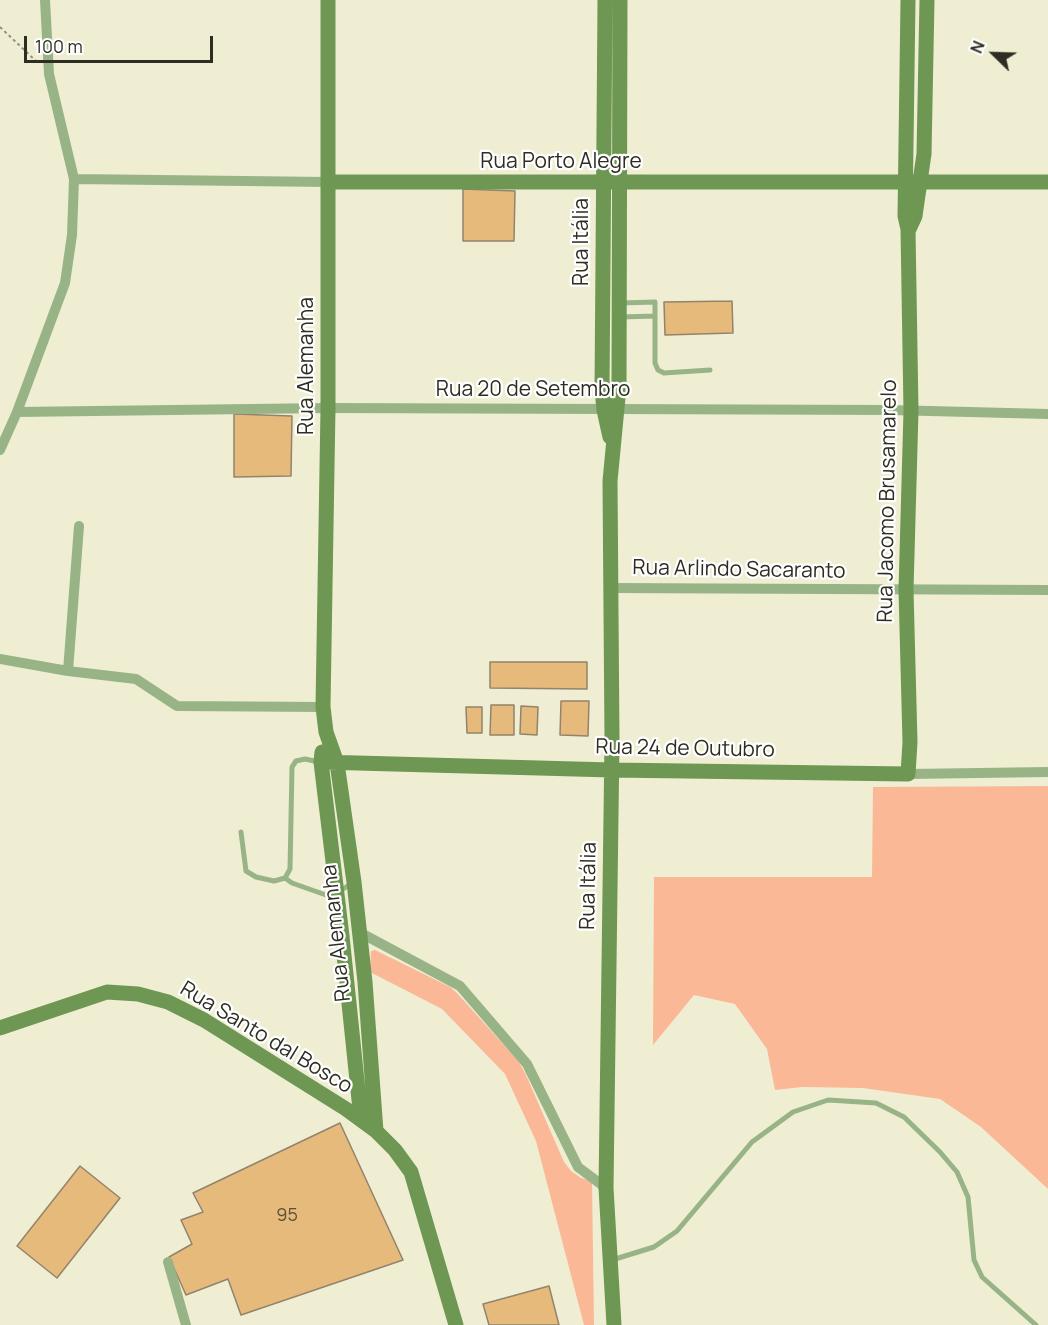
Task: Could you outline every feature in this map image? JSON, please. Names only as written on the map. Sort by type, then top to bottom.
[{"type":"main road","name":"Rua Alemanha","points":[[328,0],[328,408],[323,707],[326,732],[337,763],[354,882],[359,932],[369,1125]]},
{"type":"main road","name":"Rua Itália","points":[[604,0],[602,390],[611,410]]},
{"type":"main road","name":"Rua Itália","points":[[614,1325],[606,1188],[611,770],[609,588],[611,410],[619,310],[620,0]]},
{"type":"main road","points":[[908,0],[907,46],[913,183]]},
{"type":"main road","points":[[913,183],[924,154],[927,0]]},
{"type":"main road","points":[[907,46],[927,45]]},
{"type":"main road","name":"Rua Porto Alegre","points":[[329,182],[1048,182]]},
{"type":"main road","name":"Rua Jacomo Brusamarelo","points":[[908,774],[910,742],[906,590],[911,411],[909,229],[915,216],[913,183]]},
{"type":"main road","name":"Rua Alemanha","points":[[326,732],[321,762],[369,1125]]},
{"type":"main road","name":"Rua 24 de Outubro","points":[[321,762],[611,770],[908,774]]},
{"type":"main road","name":"Rua Santo dal Bosco","points":[[0,1028],[106,992],[138,994],[168,1002],[204,1020],[369,1125],[394,1150],[411,1172],[456,1325]]},
{"type":"street","points":[[0,450],[17,412],[65,283],[72,235],[74,179],[49,74],[45,0]]},
{"type":"street","name":"Rua Porto Alegre","points":[[74,179],[329,182]]},
{"type":"street","name":"Rua 20 de Setembro","points":[[17,412],[328,408],[911,411],[1048,414]]},
{"type":"street","points":[[68,671],[79,526]]},
{"type":"street","name":"Rua Arlindo Sacaranto","points":[[609,588],[1048,590]]},
{"type":"street","points":[[0,659],[68,671],[136,679],[177,706],[323,707]]},
{"type":"street","name":"Rua 24 de Outubro","points":[[908,774],[1048,772]]},
{"type":"street","points":[[359,932],[460,986],[526,1064],[578,1167],[606,1188]]},
{"type":"street","points":[[168,1262],[186,1325]]},
{"type":"lane","points":[[619,310],[655,302],[655,363],[658,370],[664,373],[710,370]]},
{"type":"lane","points":[[619,310],[655,316]]},
{"type":"lane","points":[[242,832],[246,871],[256,877],[274,881],[285,878],[290,869],[292,767],[296,761],[305,759],[321,762]]},
{"type":"lane","points":[[285,878],[292,883],[326,895],[337,893],[354,882]]},
{"type":"lane","points":[[612,1260],[654,1247],[677,1231],[752,1142],[793,1112],[828,1100],[876,1103],[904,1117],[957,1172],[968,1197],[974,1260],[982,1276],[1036,1325]]},
{"type":"path","points":[[0,27],[49,74]]},
{"type":"shaded area","points":[[1048,786],[1048,1189],[981,1127],[940,1099],[863,1088],[802,1087],[775,1090],[767,1049],[735,1004],[694,995],[653,1045],[654,877],[872,877],[873,787]]},
{"type":"shaded area","points":[[375,950],[450,987],[457,993],[519,1062],[564,1162],[581,1178],[592,1181],[594,1325],[584,1325],[536,1141],[505,1074],[442,1009],[370,972],[371,951]]},
{"type":"building","points":[[463,189],[515,191],[514,241],[463,241]]},
{"type":"building","points":[[732,301],[733,333],[665,335],[664,302]]},
{"type":"building","points":[[234,414],[292,416],[291,476],[234,477]]},
{"type":"building","points":[[490,662],[587,662],[587,689],[490,688]]},
{"type":"building","points":[[561,701],[589,701],[588,736],[560,735]]},
{"type":"building","points":[[491,705],[514,705],[514,735],[490,735]]},
{"type":"building","points":[[521,706],[538,707],[537,735],[520,734]]},
{"type":"building","points":[[466,707],[482,707],[482,733],[467,733]]},
{"type":"building","points":[[340,1123],[403,1260],[241,1315],[228,1279],[186,1295],[169,1257],[192,1244],[181,1220],[203,1212],[193,1193]]},
{"type":"building","points":[[80,1166],[120,1198],[57,1278],[17,1246]]},
{"type":"building","points":[[549,1286],[559,1325],[489,1325],[483,1304]]}]
